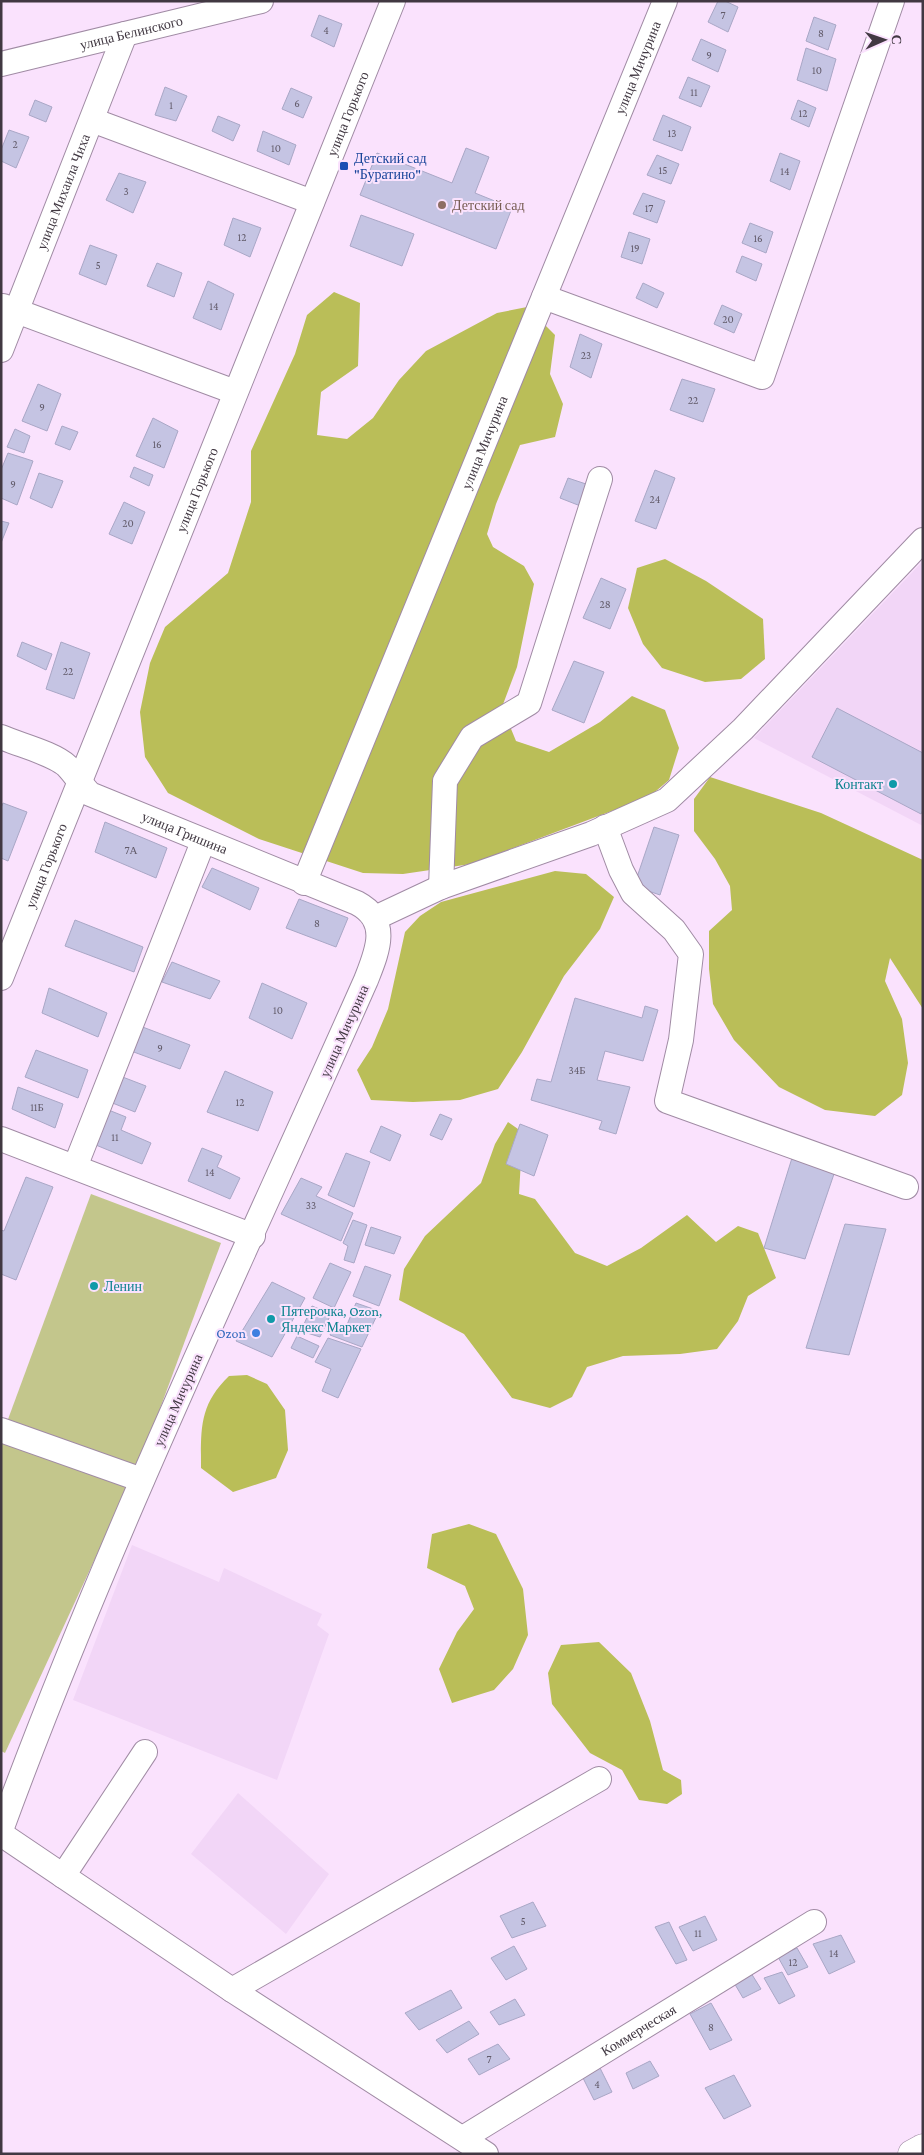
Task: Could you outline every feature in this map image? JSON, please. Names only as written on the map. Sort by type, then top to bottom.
[{"type":"main road","points":[[912,2154],[923,2148]]},
{"type":"street","name":"улица Белинского","points":[[1,64],[126,34],[192,9],[261,1]]},
{"type":"street","name":"улица Горького","points":[[1,978],[393,1]]},
{"type":"street","name":"улица Мичурина","points":[[304,883],[665,1]]},
{"type":"street","points":[[544,297],[762,377],[892,1]]},
{"type":"street","name":"улица Михаила Чиха","points":[[1,350],[9,308],[92,120],[126,34]]},
{"type":"street","points":[[92,120],[312,202]]},
{"type":"street","points":[[9,308],[235,392]]},
{"type":"street","points":[[441,887],[445,781],[472,737],[529,703],[600,479]]},
{"type":"street","points":[[375,918],[441,887],[605,827],[667,800],[743,729],[923,540]]},
{"type":"street","name":"улица Гришина","points":[[1,738],[56,760],[68,767],[78,783],[90,794],[203,842],[357,903],[367,909],[375,918]]},
{"type":"street","points":[[605,827],[620,870],[633,893],[674,930],[691,954],[681,1040],[667,1101],[906,1187]]},
{"type":"street","points":[[74,1167],[203,842]]},
{"type":"street","name":"улица Мичурина","points":[[1,1830],[43,1716],[142,1480],[253,1236],[369,972],[378,949],[378,933],[375,918]]},
{"type":"street","points":[[1,1139],[253,1236]]},
{"type":"street","points":[[1,1430],[142,1480]]},
{"type":"street","points":[[64,1876],[145,1752]]},
{"type":"street","points":[[232,1990],[599,1779]]},
{"type":"street","points":[[1,1834],[232,1990],[486,2154]]},
{"type":"street","name":"Коммерческая","points":[[463,2138],[814,1922]]},
{"type":"shaded area","points":[[923,561],[923,826],[754,738]]},
{"type":"shaded area","points":[[132,1545],[219,1582],[224,1568],[322,1614],[317,1625],[329,1634],[277,1780],[73,1700]]},
{"type":"shaded area","points":[[238,1793],[329,1874],[286,1934],[191,1854]]},
{"type":"green space","points":[[334,292],[360,303],[358,366],[321,392],[317,435],[347,439],[373,418],[399,380],[426,351],[497,313],[527,307],[555,335],[550,374],[563,404],[555,437],[520,445],[496,504],[487,534],[493,547],[524,566],[534,584],[517,667],[502,707],[516,741],[549,752],[600,722],[632,696],[665,710],[679,748],[669,780],[649,797],[471,864],[403,874],[363,873],[259,839],[168,793],[145,757],[140,712],[150,663],[165,627],[228,573],[251,502],[251,451],[295,354],[307,315]]},
{"type":"green space","points":[[665,559],[706,581],[763,619],[765,659],[741,679],[705,682],[662,668],[643,644],[628,608],[637,568]]},
{"type":"green space","points":[[710,777],[821,813],[923,860],[923,1009],[890,958],[885,981],[902,1019],[908,1063],[902,1095],[875,1116],[825,1110],[779,1087],[734,1040],[713,1004],[709,969],[709,931],[732,910],[730,886],[715,859],[694,831],[694,799]]},
{"type":"green space","points":[[555,871],[586,874],[614,897],[600,929],[564,976],[522,1052],[498,1089],[460,1100],[413,1102],[371,1100],[357,1070],[372,1047],[388,1009],[405,932],[420,916],[441,902]]},
{"type":"green space","points":[[508,1122],[528,1136],[521,1160],[519,1194],[535,1199],[575,1253],[607,1266],[641,1248],[687,1215],[716,1242],[738,1226],[758,1233],[776,1278],[748,1296],[738,1321],[717,1349],[680,1354],[623,1356],[587,1367],[572,1397],[550,1408],[512,1398],[464,1334],[399,1300],[404,1269],[425,1236],[481,1183],[495,1144]]},
{"type":"green space","points":[[91,1194],[221,1243],[137,1471],[7,1422]]},
{"type":"green space","points":[[247,1375],[267,1384],[285,1410],[288,1450],[276,1478],[233,1492],[201,1468],[202,1429],[207,1408],[219,1387],[229,1376]]},
{"type":"green space","points":[[1,1437],[131,1481],[5,1753],[1,1751]]},
{"type":"green space","points":[[469,1524],[496,1534],[523,1589],[528,1635],[513,1669],[494,1690],[452,1703],[439,1669],[457,1632],[474,1609],[465,1586],[427,1568],[432,1534]]},
{"type":"green space","points":[[599,1642],[631,1673],[650,1721],[663,1770],[681,1780],[682,1794],[667,1804],[639,1800],[622,1770],[590,1753],[552,1704],[548,1673],[561,1645]]},
{"type":"building","points":[[718,1],[725,1],[738,7],[728,32],[708,22]]},
{"type":"building","points":[[319,15],[342,24],[334,47],[311,36]]},
{"type":"building","points":[[814,17],[836,25],[828,50],[806,41]]},
{"type":"building","points":[[701,39],[726,50],[718,72],[692,60]]},
{"type":"building","points":[[806,48],[836,59],[827,91],[797,80]]},
{"type":"building","points":[[688,77],[710,86],[701,107],[679,98]]},
{"type":"building","points":[[165,87],[187,96],[176,121],[155,115]]},
{"type":"building","points":[[291,88],[312,97],[303,118],[282,109]]},
{"type":"building","points":[[35,100],[52,107],[46,122],[29,115]]},
{"type":"building","points":[[798,100],[816,108],[809,127],[791,119]]},
{"type":"building","points":[[663,115],[691,127],[682,151],[653,140]]},
{"type":"building","points":[[218,116],[240,125],[233,141],[212,131]]},
{"type":"building","points":[[9,130],[29,137],[16,168],[1,161],[1,150]]},
{"type":"building","points":[[263,131],[296,145],[289,165],[257,151]]},
{"type":"building","points":[[466,148],[489,157],[475,193],[512,208],[496,249],[360,195],[377,153],[452,183]]},
{"type":"building","points":[[780,153],[800,161],[790,190],[770,181]]},
{"type":"building","points":[[657,155],[679,164],[671,184],[647,175]]},
{"type":"building","points":[[119,173],[146,182],[133,213],[106,200]]},
{"type":"building","points":[[643,193],[665,201],[657,223],[633,214]]},
{"type":"building","points":[[361,215],[414,234],[402,266],[350,246]]},
{"type":"building","points":[[233,218],[261,228],[250,257],[224,245]]},
{"type":"building","points":[[750,223],[773,232],[766,253],[742,243]]},
{"type":"building","points":[[629,232],[650,239],[642,264],[621,257]]},
{"type":"building","points":[[90,245],[117,255],[106,285],[79,274]]},
{"type":"building","points":[[742,256],[762,264],[756,281],[736,272]]},
{"type":"building","points":[[157,263],[182,273],[174,297],[147,286]]},
{"type":"building","points":[[208,281],[234,294],[221,330],[193,318]]},
{"type":"building","points":[[643,283],[664,293],[657,308],[636,298]]},
{"type":"building","points":[[722,305],[742,314],[734,333],[714,324]]},
{"type":"building","points":[[580,334],[602,344],[591,378],[570,367]]},
{"type":"building","points":[[682,379],[715,389],[703,422],[670,410]]},
{"type":"building","points":[[38,384],[61,394],[47,431],[22,421]]},
{"type":"building","points":[[153,418],[178,431],[164,468],[136,456]]},
{"type":"building","points":[[62,426],[78,432],[70,450],[55,444]]},
{"type":"building","points":[[15,429],[30,436],[24,453],[7,447]]},
{"type":"building","points":[[8,453],[33,461],[17,505],[1,498],[1,470]]},
{"type":"building","points":[[134,467],[153,475],[149,486],[130,477]]},
{"type":"building","points":[[655,470],[675,478],[656,529],[635,521]]},
{"type":"building","points":[[39,473],[63,481],[52,508],[30,498]]},
{"type":"building","points":[[568,478],[589,485],[583,507],[560,498]]},
{"type":"building","points":[[124,502],[145,512],[132,544],[109,534]]},
{"type":"building","points":[[1,521],[9,523],[1,543]]},
{"type":"building","points":[[601,578],[626,589],[610,629],[583,618]]},
{"type":"building","points":[[22,642],[52,654],[46,670],[17,656]]},
{"type":"building","points":[[61,642],[90,653],[74,699],[46,689]]},
{"type":"building","points":[[574,661],[604,672],[584,723],[552,710]]},
{"type":"building","name":"Контакт","points":[[837,708],[923,753],[923,810],[921,814],[812,757]]},
{"type":"building","points":[[3,803],[27,812],[8,861],[1,858],[1,808]]},
{"type":"building","points":[[105,822],[167,848],[156,878],[95,852]]},
{"type":"building","points":[[654,827],[679,835],[660,895],[634,886]]},
{"type":"building","points":[[212,868],[259,888],[250,910],[202,887]]},
{"type":"building","points":[[299,899],[348,918],[336,947],[286,928]]},
{"type":"building","points":[[75,920],[143,947],[134,972],[65,946]]},
{"type":"building","points":[[172,962],[220,981],[210,999],[162,982]]},
{"type":"building","points":[[262,983],[307,1003],[292,1039],[249,1018]]},
{"type":"building","points":[[49,988],[107,1013],[98,1037],[42,1013]]},
{"type":"building","points":[[575,998],[642,1018],[645,1006],[658,1010],[643,1061],[605,1051],[597,1080],[630,1087],[616,1134],[599,1129],[602,1121],[531,1100],[537,1079],[551,1082]]},
{"type":"building","points":[[140,1026],[190,1045],[180,1069],[131,1051]]},
{"type":"building","points":[[36,1050],[88,1070],[78,1098],[25,1077]]},
{"type":"building","points":[[225,1071],[273,1092],[258,1131],[207,1112]]},
{"type":"building","points":[[120,1076],[146,1086],[135,1112],[110,1102]]},
{"type":"building","points":[[18,1087],[63,1104],[55,1128],[12,1109]]},
{"type":"building","points":[[106,1109],[126,1117],[121,1130],[151,1143],[142,1164],[91,1143]]},
{"type":"building","points":[[440,1114],[452,1119],[442,1140],[430,1135]]},
{"type":"building","points":[[520,1124],[548,1135],[534,1176],[506,1164]]},
{"type":"building","points":[[381,1126],[401,1135],[390,1161],[370,1152]]},
{"type":"building","points":[[202,1148],[222,1156],[217,1167],[240,1178],[230,1199],[188,1181]]},
{"type":"building","points":[[346,1153],[370,1162],[354,1207],[328,1195]]},
{"type":"building","points":[[792,1158],[835,1171],[805,1259],[764,1248]]},
{"type":"building","points":[[26,1177],[53,1187],[16,1280],[1,1274],[1,1230],[4,1231]]},
{"type":"building","points":[[301,1178],[322,1187],[316,1196],[353,1213],[341,1241],[281,1214]]},
{"type":"building","points":[[353,1220],[367,1225],[354,1263],[344,1260],[348,1246],[343,1243]]},
{"type":"building","points":[[845,1224],[886,1229],[849,1355],[806,1348]]},
{"type":"building","points":[[371,1227],[401,1237],[394,1254],[365,1245]]},
{"type":"building","points":[[330,1263],[351,1272],[334,1308],[313,1298]]},
{"type":"building","points":[[365,1266],[391,1275],[379,1306],[353,1296]]},
{"type":"building","name":"Пятерочка, Ozon, Яндекс Маркет","points":[[272,1282],[305,1298],[272,1357],[236,1341]]},
{"type":"building","points":[[356,1303],[379,1311],[362,1347],[330,1335],[333,1327],[344,1332]]},
{"type":"building","points":[[312,1306],[331,1314],[320,1337],[301,1331]]},
{"type":"building","points":[[297,1336],[319,1346],[313,1358],[291,1348]]},
{"type":"building","points":[[328,1338],[361,1349],[338,1398],[322,1391],[331,1369],[315,1362]]},
{"type":"building","points":[[533,1902],[546,1926],[512,1938],[500,1916]]},
{"type":"building","points":[[705,1916],[717,1940],[693,1951],[679,1927]]},
{"type":"building","points":[[669,1922],[687,1960],[676,1964],[655,1927]]},
{"type":"building","points":[[841,1935],[855,1962],[829,1974],[813,1944]]},
{"type":"building","points":[[514,1946],[527,1969],[506,1980],[491,1958]]},
{"type":"building","points":[[797,1948],[808,1967],[788,1975],[778,1957]]},
{"type":"building","points":[[782,1972],[795,1996],[779,2004],[764,1978]]},
{"type":"building","points":[[751,1973],[761,1989],[743,1998],[733,1981]]},
{"type":"building","points":[[451,1990],[462,2008],[419,2030],[405,2013]]},
{"type":"building","points":[[515,1999],[525,2015],[499,2025],[490,2012]]},
{"type":"building","points":[[711,2003],[732,2040],[710,2050],[690,2014]]},
{"type":"building","points":[[469,2021],[479,2034],[447,2053],[436,2040]]},
{"type":"building","points":[[498,2044],[510,2059],[479,2075],[468,2059]]},
{"type":"building","points":[[650,2061],[659,2076],[633,2089],[626,2073]]},
{"type":"building","points":[[599,2066],[612,2092],[594,2100],[582,2076]]},
{"type":"building","points":[[734,2075],[751,2106],[724,2119],[705,2088]]},
{"type":"place","name":"Детский сад \"Буратино\"","points":[[344,166]]},
{"type":"place","name":"Детский сад","points":[[442,205]]},
{"type":"place","name":"Контакт","points":[[893,784]]},
{"type":"place","name":"Ленин","points":[[94,1286]]},
{"type":"place","name":"Пятерочка, Ozon, Яндекс Маркет","points":[[271,1319]]},
{"type":"place","name":"Ozon","points":[[256,1333]]}]
